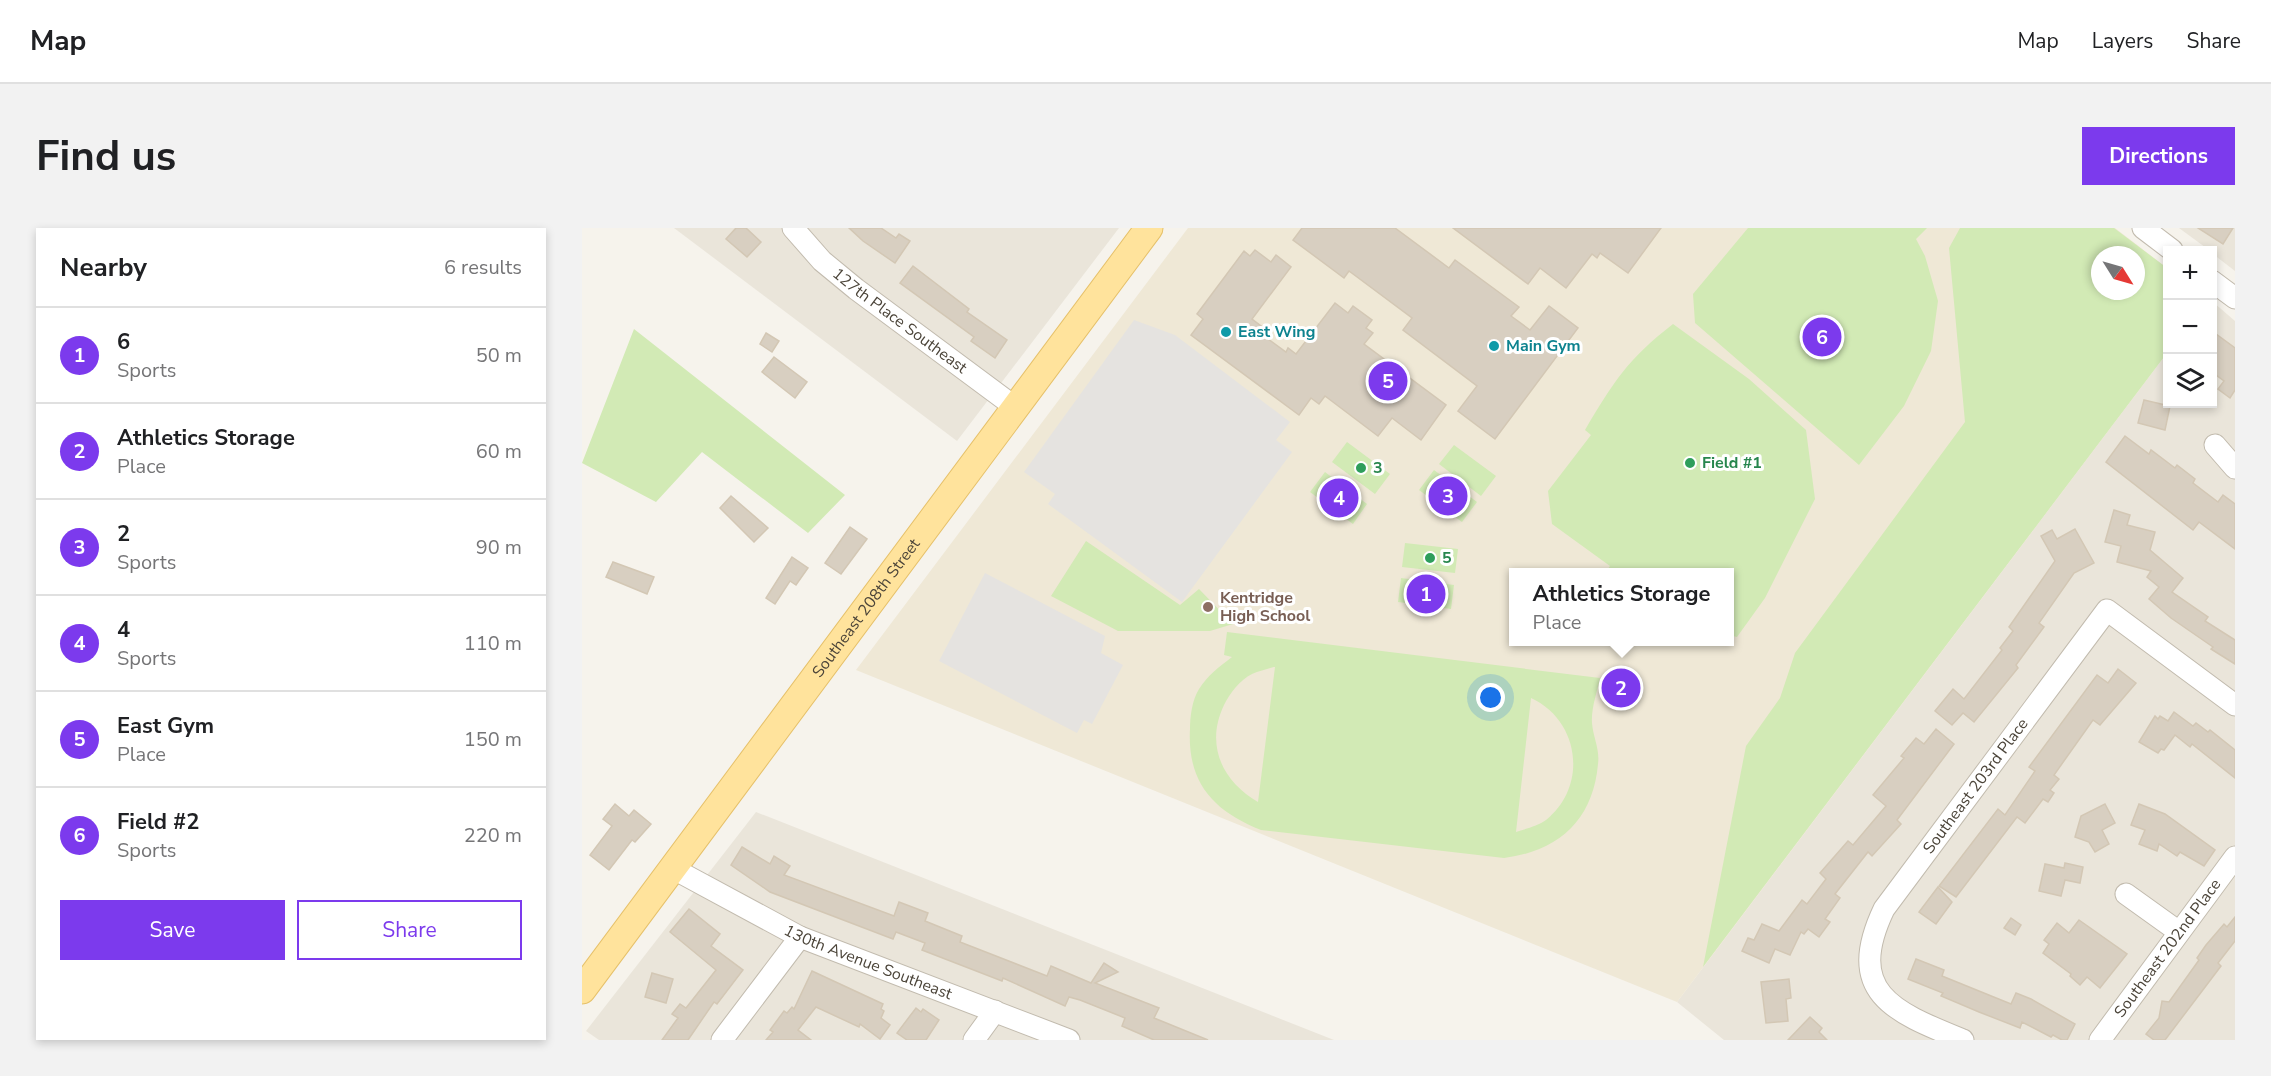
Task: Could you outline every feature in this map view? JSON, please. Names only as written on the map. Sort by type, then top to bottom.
[{"type":"main road","name":"Southeast 208th Street","points":[[582,990],[1149,228]]},
{"type":"street","name":"127th Place Southeast","points":[[793,228],[822,261],[1015,408]]},
{"type":"street","points":[[2143,228],[2167,246]]},
{"type":"street","points":[[2217,285],[2235,298]]},
{"type":"street","points":[[2215,445],[2235,468]]},
{"type":"street","name":"Southeast 203rd Place","points":[[1964,1040],[1898,1011],[1876,989],[1867,956],[1872,933],[1884,909],[2108,610],[2235,705]]},
{"type":"street","name":"Southeast 202nd Place","points":[[2100,1040],[2235,858]]},
{"type":"street","name":"130th Avenue Southeast","points":[[672,868],[800,937],[1070,1040]]},
{"type":"street","points":[[2127,894],[2179,932]]},
{"type":"street","points":[[722,1040],[800,937]]},
{"type":"street","points":[[974,1040],[995,1011]]},
{"type":"shaded area","points":[[674,228],[1119,228],[957,441]]},
{"type":"shaded area","name":"Kentridge High School","points":[[1188,228],[2115,228],[2138,246],[2091,246],[2091,300],[2145,300],[2145,251],[2163,265],[2163,358],[1677,1002],[856,670]]},
{"type":"shaded area","points":[[2179,228],[2235,228],[2235,271],[2217,257],[2217,246],[2204,246]]},
{"type":"shaded area","points":[[2217,305],[2235,321],[2235,1040],[1724,1040],[1677,1002],[2163,358],[2163,408],[2217,408]]},
{"type":"shaded area","points":[[1134,320],[1175,335],[1290,422],[1276,440],[1292,452],[1182,602],[1048,504],[1055,494],[1024,472]]},
{"type":"shaded area","points":[[985,573],[1105,636],[1101,653],[1123,665],[1092,724],[1084,720],[1077,733],[939,661]]},
{"type":"shaded area","points":[[756,812],[1334,1040],[599,1040],[586,1031]]},
{"type":"green space","points":[[1748,228],[1927,228],[1916,239],[1925,256],[1938,301],[1931,351],[1904,406],[1859,465],[1695,323],[1693,294]]},
{"type":"green space","points":[[1960,228],[2114,228],[2138,246],[2091,246],[2091,300],[2145,300],[2145,251],[2163,265],[2163,358],[1703,967],[1746,746],[1780,698],[1795,653],[1965,422],[1949,248]]},
{"type":"green space","name":"Field #1","points":[[1673,324],[1749,379],[1806,430],[1815,499],[1765,598],[1737,637],[1734,636],[1734,568],[1609,568],[1610,566],[1552,524],[1548,491],[1591,435],[1585,430],[1614,384],[1633,360]]},
{"type":"green space","points":[[634,329],[845,495],[808,533],[702,452],[656,502],[582,463]]},
{"type":"green space","name":"3","points":[[1347,442],[1390,474],[1375,494],[1332,462]]},
{"type":"green space","points":[[1454,445],[1496,476],[1481,496],[1439,464]]},
{"type":"green space","points":[[1434,470],[1477,502],[1462,522],[1419,490]]},
{"type":"green space","points":[[1325,472],[1367,504],[1353,524],[1310,492]]},
{"type":"green space","points":[[1086,541],[1180,605],[1199,589],[1233,624],[1210,631],[1118,631],[1051,596]]},
{"type":"green space","name":"5","points":[[1405,543],[1458,549],[1455,573],[1402,567]]},
{"type":"green space","points":[[1401,578],[1454,585],[1451,609],[1398,602]]},
{"type":"green space","points":[[1227,632],[1600,678],[1592,718],[1598,764],[1595,784],[1589,801],[1581,817],[1557,840],[1524,854],[1504,858],[1261,830],[1229,814],[1217,804],[1198,779],[1193,764],[1190,729],[1193,703],[1206,680],[1232,657],[1224,655]],"holes":[[[1275,667],[1258,802],[1235,784],[1226,773],[1220,761],[1216,734],[1224,705],[1229,696],[1243,680],[1252,674]],[[1531,698],[1547,708],[1560,721],[1573,754],[1573,772],[1569,789],[1560,806],[1543,822],[1516,832]]]},
{"type":"building","points":[[736,228],[746,228],[761,242],[747,257],[726,239]]},
{"type":"building","points":[[849,228],[881,228],[896,238],[899,234],[910,241],[895,263],[863,241]]},
{"type":"building","name":"Main Gym","points":[[1302,228],[1395,228],[1449,268],[1455,260],[1519,307],[1511,316],[1530,330],[1549,306],[1578,328],[1495,439],[1458,411],[1477,386],[1403,330],[1412,318],[1349,271],[1344,278],[1293,240]]},
{"type":"building","points":[[1453,228],[1661,228],[1628,273],[1600,253],[1597,258],[1592,254],[1566,288],[1540,268],[1528,284]]},
{"type":"building","points":[[2198,228],[2233,228],[2223,244]]},
{"type":"building","name":"East Wing","points":[[1255,250],[1271,262],[1276,255],[1291,267],[1252,319],[1261,326],[1257,331],[1286,352],[1288,348],[1296,354],[1335,303],[1348,313],[1353,306],[1372,320],[1366,328],[1373,333],[1364,344],[1446,405],[1421,440],[1392,418],[1378,436],[1325,396],[1319,404],[1311,398],[1299,415],[1191,335],[1203,319],[1197,314],[1244,251],[1250,256]]},
{"type":"building","points":[[913,266],[969,309],[967,312],[1007,340],[995,358],[971,341],[974,337],[900,283]]},
{"type":"building","points":[[766,333],[779,341],[772,352],[760,344]]},
{"type":"building","points":[[2217,335],[2235,348],[2235,390],[2230,398],[2218,389],[2224,381],[2217,376]]},
{"type":"building","points":[[774,357],[807,382],[795,398],[762,372]]},
{"type":"building","points":[[2144,400],[2163,404],[2163,408],[2170,408],[2165,430],[2138,423]]},
{"type":"building","points":[[2125,436],[2149,454],[2151,450],[2175,468],[2177,465],[2195,479],[2193,483],[2218,502],[2223,495],[2235,504],[2235,549],[2199,522],[2193,530],[2106,462]]},
{"type":"building","points":[[731,496],[768,528],[754,542],[720,508]]},
{"type":"building","points":[[2114,510],[2130,515],[2127,525],[2155,532],[2150,550],[2183,578],[2172,592],[2208,617],[2205,621],[2235,640],[2235,664],[2211,649],[2213,647],[2171,618],[2149,599],[2159,587],[2147,577],[2151,571],[2117,562],[2121,546],[2105,542]]},
{"type":"building","points":[[850,527],[867,539],[841,574],[825,563]]},
{"type":"building","points":[[2075,529],[2094,563],[2074,573],[2039,623],[2044,627],[2016,665],[2018,668],[1974,722],[1963,713],[1952,725],[1935,711],[1953,689],[1964,699],[2002,650],[2000,648],[2013,631],[2009,627],[2055,561],[2041,536],[2052,530],[2057,539]]},
{"type":"building","points":[[792,557],[808,568],[796,585],[790,581],[775,604],[766,598]]},
{"type":"building","points":[[613,562],[654,577],[647,594],[606,577]]},
{"type":"building","points":[[2118,669],[2136,683],[2100,725],[2093,720],[2054,775],[2059,779],[2050,790],[2054,793],[2048,802],[2043,799],[2025,823],[2017,817],[1956,897],[1939,886],[1998,809],[2005,815],[2035,771],[2029,767],[2097,675],[2108,683]]},
{"type":"building","points":[[1607,678],[1637,681],[1634,699],[1605,695]]},
{"type":"building","points":[[2174,712],[2193,726],[2196,723],[2208,732],[2210,730],[2235,750],[2235,778],[2192,744],[2190,747],[2175,735],[2164,750],[2161,749],[2158,753],[2139,742],[2155,716],[2168,721]]},
{"type":"building","points":[[1936,729],[1954,744],[1897,820],[1901,824],[1872,856],[1868,852],[1835,894],[1840,898],[1825,919],[1830,922],[1819,937],[1808,929],[1804,934],[1801,932],[1790,955],[1775,949],[1769,963],[1742,951],[1748,938],[1754,940],[1762,924],[1779,931],[1802,900],[1807,904],[1826,879],[1820,873],[1848,841],[1853,845],[1886,806],[1873,795],[1904,758],[1901,756],[1916,738],[1924,744]]},
{"type":"building","points":[[615,804],[629,816],[634,810],[651,824],[635,842],[632,840],[609,870],[590,855],[612,826],[603,819]]},
{"type":"building","points":[[2105,804],[2115,823],[2102,830],[2109,844],[2095,852],[2089,842],[2075,837],[2081,816]]},
{"type":"building","points":[[2139,804],[2165,814],[2215,850],[2204,866],[2180,852],[2177,856],[2159,844],[2157,851],[2139,844],[2145,830],[2131,825]]},
{"type":"building","points":[[742,847],[770,864],[774,856],[790,866],[784,875],[894,916],[899,902],[928,913],[925,921],[962,936],[960,942],[1047,976],[1051,966],[1091,983],[1104,963],[1118,972],[1095,983],[1159,1008],[1154,1018],[1208,1040],[1154,1040],[1122,1026],[1125,1018],[1080,1000],[1069,997],[1065,1006],[1003,978],[1002,981],[922,950],[925,943],[896,932],[893,939],[770,892],[731,865]]},
{"type":"building","points":[[2065,863],[2083,867],[2080,883],[2065,880],[2061,896],[2039,891],[2045,864],[2064,868]]},
{"type":"building","points":[[1938,887],[1952,902],[1936,924],[1919,912]]},
{"type":"building","points":[[689,909],[720,934],[711,946],[743,970],[717,1004],[714,1002],[688,1040],[662,1040],[678,1018],[672,1014],[680,1004],[686,1008],[716,970],[670,932]]},
{"type":"building","points":[[2235,917],[2235,941],[2218,963],[2221,966],[2165,1040],[2154,1040],[2146,1034],[2159,1018],[2162,1001],[2169,1002],[2199,960],[2197,958],[2206,945],[2224,924],[2227,927]]},
{"type":"building","points":[[2011,918],[2021,925],[2015,935],[2004,928]]},
{"type":"building","points":[[2079,920],[2127,954],[2100,988],[2087,977],[2080,985],[2070,976],[2071,974],[2043,953],[2049,944],[2044,940],[2057,923],[2069,933]]},
{"type":"building","points":[[1916,959],[1944,970],[1942,976],[2011,1004],[2016,993],[2031,999],[2075,1024],[2067,1040],[2062,1040],[2022,1022],[2020,1028],[1979,1012],[1941,996],[1943,993],[1908,979]]},
{"type":"building","points":[[812,971],[883,1004],[881,1009],[884,1011],[881,1018],[890,1025],[880,1039],[860,1024],[859,1027],[816,1007],[798,1030],[811,1040],[766,1040],[773,1032],[770,1030],[784,1011],[787,1013],[792,1007],[794,1009]]},
{"type":"building","points":[[652,973],[673,979],[666,1003],[645,997]]},
{"type":"building","points":[[1789,979],[1791,998],[1786,999],[1788,1021],[1766,1023],[1761,982]]},
{"type":"building","points":[[916,1008],[921,1012],[923,1009],[939,1020],[926,1040],[907,1040],[897,1033]]},
{"type":"building","points":[[1810,1017],[1822,1028],[1819,1032],[1827,1040],[1788,1040]]},
{"type":"place","name":"East Wing","points":[[1226,332]]},
{"type":"place","name":"Field #2","points":[[1822,337]]},
{"type":"place","name":"Main Gym","points":[[1494,346]]},
{"type":"place","name":"East Gym","points":[[1388,381]]},
{"type":"place","name":"Field #1","points":[[1690,463]]},
{"type":"place","name":"3","points":[[1361,468]]},
{"type":"place","name":"2","points":[[1448,496]]},
{"type":"place","name":"4","points":[[1339,498]]},
{"type":"place","name":"5","points":[[1430,558]]},
{"type":"place","name":"6","points":[[1426,594]]},
{"type":"place","name":"Kentridge High School","points":[[1208,607]]},
{"type":"place","name":"Athletics Storage","points":[[1621,688]]}]
